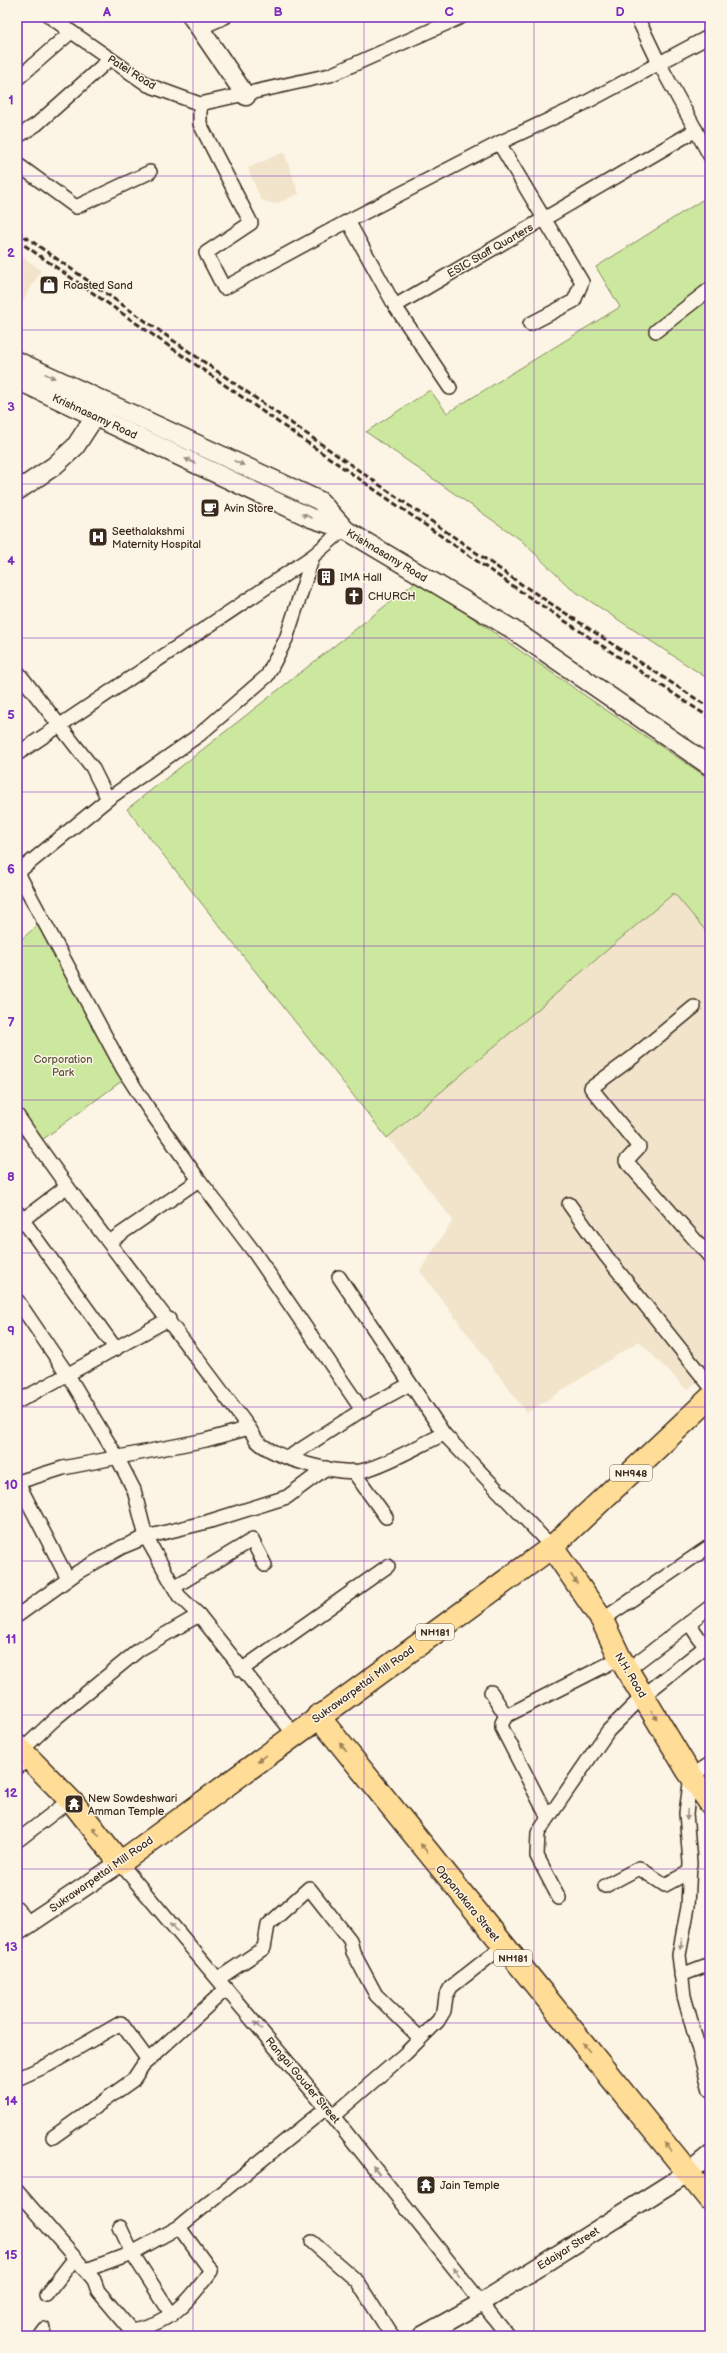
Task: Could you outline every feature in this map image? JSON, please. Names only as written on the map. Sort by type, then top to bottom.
[{"type":"highway","name":"Sukrawarpettai Mill Road","points":[[120,1863],[318,1716],[552,1547],[710,1398]]},
{"type":"highway","name":"N.H. Road","points":[[552,1547],[602,1620],[624,1664],[691,1776],[710,1803]]},
{"type":"highway","name":"Oppanakara Street","points":[[318,1716],[503,1946],[689,2172],[710,2200]]},
{"type":"highway","points":[[21,1756],[70,1800],[120,1863]]},
{"type":"main road","points":[[196,22],[246,96]]},
{"type":"main road","points":[[17,361],[320,501],[344,529]]},
{"type":"main road","name":"Krishnasamy Road","points":[[17,380],[311,518],[344,529],[512,629],[710,766]]},
{"type":"main road","points":[[17,491],[54,466],[75,447],[104,401]]},
{"type":"main road","name":"Sukrawarpettai Mill Road","points":[[23,1928],[120,1863]]},
{"type":"main road","name":"Edaiyar Street","points":[[422,2336],[480,2303],[689,2172],[710,2155]]},
{"type":"street","name":"Patel Road","points":[[50,17],[148,85],[200,104],[246,96],[330,75],[461,17]]},
{"type":"street","points":[[196,22],[225,17]]},
{"type":"street","points":[[637,17],[659,63],[710,156]]},
{"type":"street","points":[[17,79],[71,32]]},
{"type":"street","points":[[200,104],[200,124],[251,224],[206,253],[224,288],[348,221],[499,143],[583,104],[710,36]]},
{"type":"street","points":[[17,137],[37,124],[110,59]]},
{"type":"street","points":[[499,143],[543,219],[696,130]]},
{"type":"street","points":[[17,164],[76,207],[150,172]]},
{"type":"street","name":"ESIC Staff Quarters","points":[[395,306],[543,219],[582,282],[574,301],[530,324]]},
{"type":"street","points":[[348,221],[395,306],[450,388]]},
{"type":"street","points":[[656,331],[710,288]]},
{"type":"street","points":[[17,754],[313,556],[344,529]]},
{"type":"street","points":[[313,556],[286,639],[267,676],[199,735],[108,799],[17,873],[123,1068],[200,1180],[254,1252],[362,1410]]},
{"type":"street","points":[[17,671],[92,767],[108,799]]},
{"type":"street","points":[[694,1007],[632,1058],[591,1088],[639,1147],[626,1161],[710,1257]]},
{"type":"street","points":[[17,1115],[66,1187],[169,1319],[257,1441],[269,1449],[289,1457],[326,1468],[353,1471],[364,1470],[444,1434]]},
{"type":"street","points":[[109,1242],[200,1180]]},
{"type":"street","points":[[66,1187],[19,1219],[116,1349]]},
{"type":"street","points":[[569,1204],[606,1256],[710,1386]]},
{"type":"street","points":[[339,1277],[444,1434],[552,1547]]},
{"type":"street","points":[[17,1300],[68,1375],[117,1458],[134,1490],[146,1537],[179,1596],[199,1615],[241,1670],[294,1734]]},
{"type":"street","points":[[19,1397],[68,1375],[169,1319]]},
{"type":"street","points":[[289,1457],[362,1410],[410,1384]]},
{"type":"street","points":[[68,1578],[17,1482],[63,1468],[206,1440],[249,1428]]},
{"type":"street","points":[[19,1609],[68,1578],[122,1547],[146,1537],[207,1522],[288,1497],[326,1468]]},
{"type":"street","points":[[353,1471],[386,1517]]},
{"type":"street","points":[[174,1587],[252,1540],[265,1565]]},
{"type":"street","points":[[602,1620],[710,1546]]},
{"type":"street","points":[[241,1670],[388,1566]]},
{"type":"street","points":[[548,1818],[502,1728],[502,1722],[506,1716],[624,1664],[689,1623],[710,1607]]},
{"type":"street","points":[[21,1756],[57,1717],[140,1649],[199,1615]]},
{"type":"street","points":[[559,1898],[537,1856],[538,1833],[608,1731],[643,1696],[707,1651],[689,1623]]},
{"type":"street","points":[[491,1692],[506,1716]]},
{"type":"street","points":[[710,1764],[691,1776],[686,1814],[689,1872],[688,1907],[679,1955],[684,1996],[710,2090]]},
{"type":"street","points":[[17,1841],[70,1800]]},
{"type":"street","name":"Rangai Gouder Street","points":[[120,1863],[330,2112],[480,2303],[508,2336]]},
{"type":"street","points":[[605,1886],[639,1868],[665,1885],[689,1872]]},
{"type":"street","points":[[53,2137],[133,2080],[148,2060],[222,1984],[264,1948],[268,1925],[309,1888],[350,1940],[353,1952],[376,1994],[420,2038]]},
{"type":"street","points":[[17,1908],[23,1928]]},
{"type":"street","points":[[86,2270],[132,2253],[179,2227],[406,2053],[438,2021],[444,2011],[446,1996],[451,1986],[503,1946]]},
{"type":"street","points":[[681,1975],[710,1964]]},
{"type":"street","points":[[17,2079],[48,2064],[121,2023],[148,2060]]},
{"type":"street","points":[[17,2191],[86,2270],[94,2280],[98,2291],[131,2330],[151,2327],[172,2314],[192,2297],[211,2271],[179,2227]]},
{"type":"street","points":[[120,2227],[132,2253],[172,2314]]},
{"type":"street","points":[[312,2242],[357,2281],[392,2336]]},
{"type":"street","points":[[46,2295],[75,2258]]},
{"type":"shaded area","points":[[284,152],[299,194],[275,204],[261,200],[248,168]]},
{"type":"shaded area","points":[[17,253],[41,270],[17,312]]},
{"type":"shaded area","points":[[292,679],[603,708],[710,779],[710,1370],[687,1390],[639,1341],[527,1413],[420,1271],[453,1220],[127,809]]},
{"type":"green space","points":[[710,195],[710,680],[570,588],[521,540],[366,432],[430,390],[447,413],[620,307],[596,267]]},
{"type":"green space","points":[[418,580],[603,708],[710,779],[710,936],[674,893],[387,1138],[127,809]]},
{"type":"green space","name":"Corporation Park","points":[[39,924],[123,1080],[42,1140],[17,1105],[17,943]]},
{"type":"railway","points":[[17,231],[521,584],[710,708]]},
{"type":"railway","points":[[17,240],[517,589],[710,718]]},
{"type":"place","name":"Roasted Sand","points":[[49,285]]},
{"type":"place","name":"Avin Store","points":[[210,508]]},
{"type":"place","name":"Seethalakshmi Maternity Hospital","points":[[98,537]]},
{"type":"place","name":"IMA Hall","points":[[326,577]]},
{"type":"place","name":"CHURCH","points":[[354,596]]},
{"type":"place","name":"New Sowdeshwari Amman Temple","points":[[74,1804]]},
{"type":"place","name":"Jain Temple","points":[[426,2185]]}]
